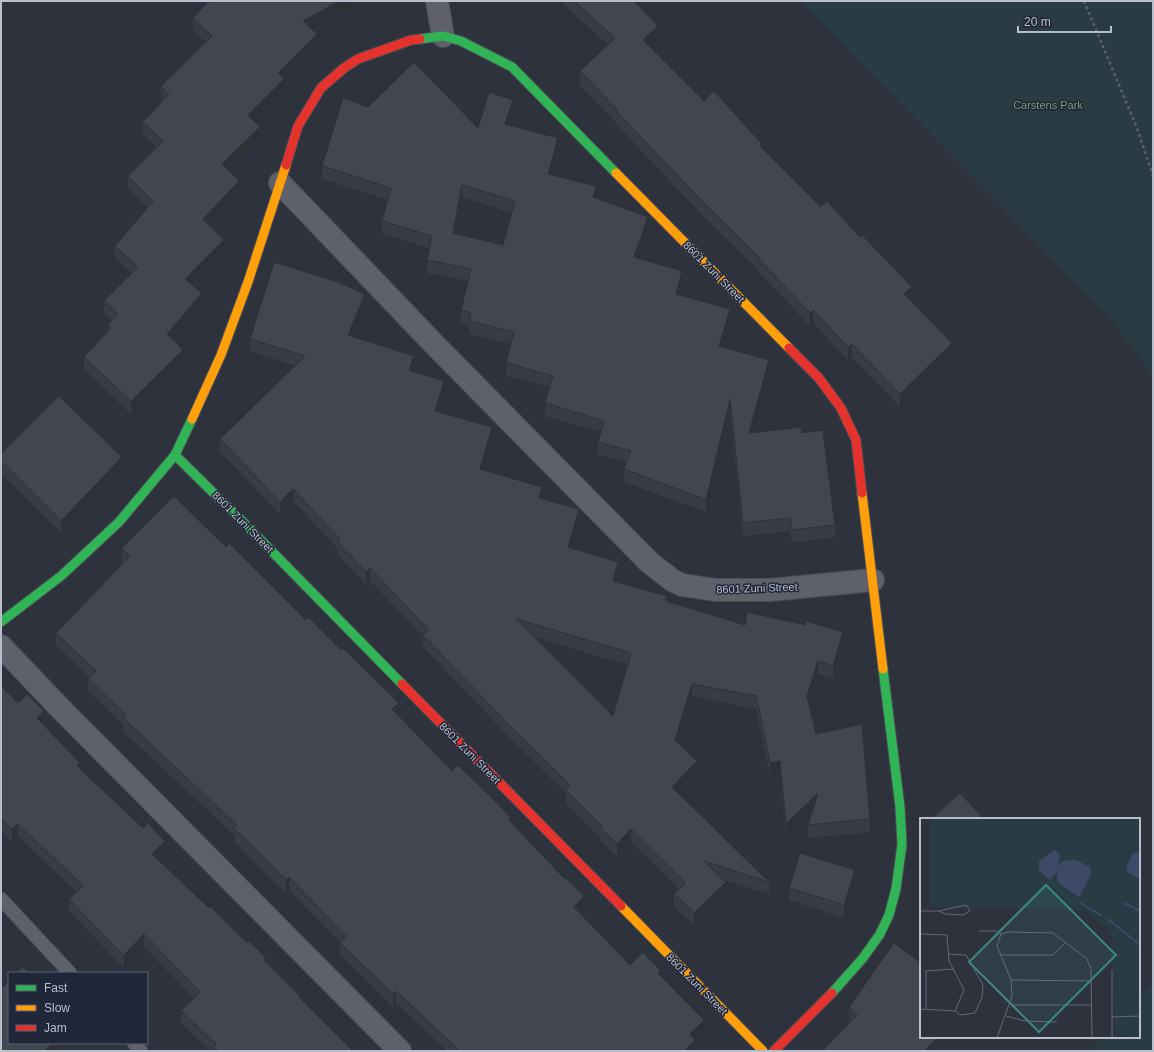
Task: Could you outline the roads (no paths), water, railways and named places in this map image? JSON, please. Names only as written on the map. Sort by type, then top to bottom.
[{"type":"street","points":[[437,1],[444,36]]},
{"type":"street","name":"8601 Zuni Street","points":[[1,622],[61,576],[119,522],[175,456],[221,355],[248,282],[298,126],[321,88],[344,68],[358,59],[411,40],[444,36],[461,41],[512,67],[818,377],[841,408],[856,440],[900,807],[902,844],[896,889],[889,915],[880,934],[863,958],[840,985],[774,1051]]},
{"type":"street","name":"8601 Zuni Street","points":[[280,183],[433,343],[649,562],[672,580],[682,585],[716,590],[770,590],[873,580]]},
{"type":"street","name":"8601 Zuni Street","points":[[175,456],[263,542],[764,1051]]},
{"type":"street","points":[[1,646],[63,712],[400,1051]]},
{"type":"lane","points":[[1,899],[69,972]]},
{"type":"park label","name":"Carstens Park","points":[[1048,105]]}]
